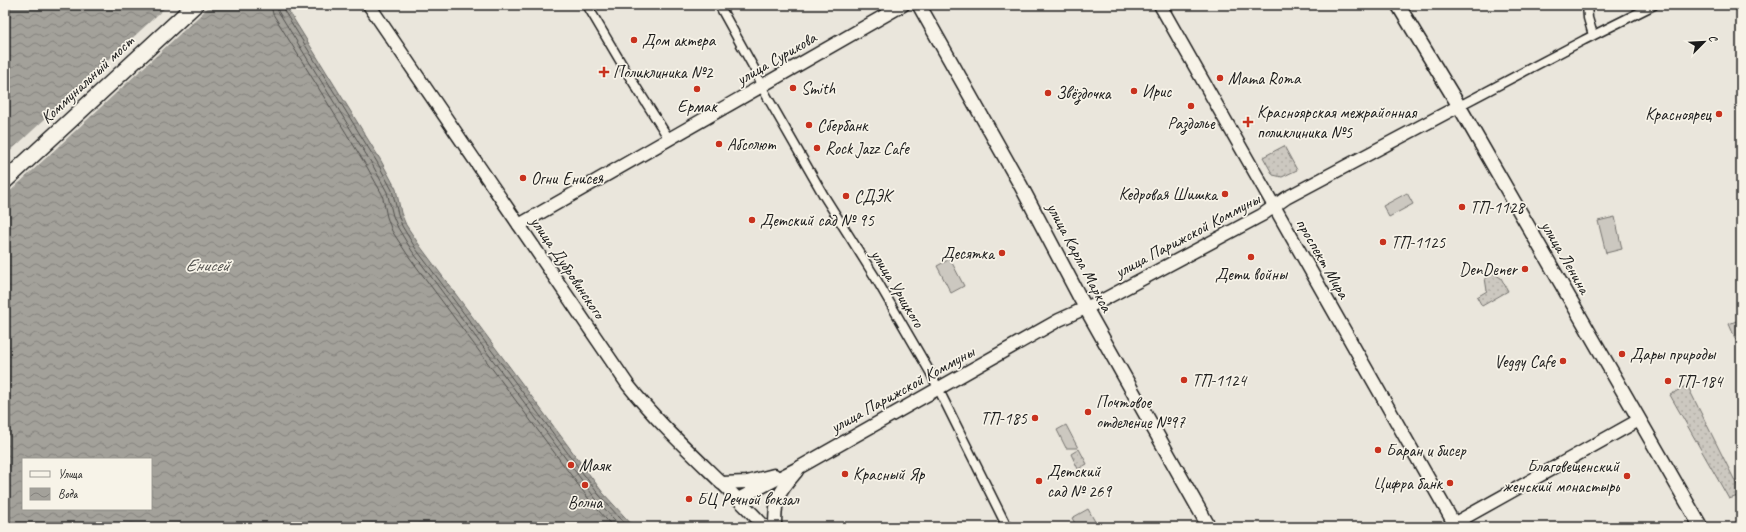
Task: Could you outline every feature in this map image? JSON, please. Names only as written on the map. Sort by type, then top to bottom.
[{"type":"highway","name":"Коммунальный мост","points":[[5,171],[184,5]]},
{"type":"highway","name":"Коммунальный мост","points":[[5,181],[195,5]]},
{"type":"main road","name":"улица Дубровинского","points":[[370,5],[449,124],[628,385],[666,430],[765,527]]},
{"type":"main road","name":"улица Сурикова","points":[[519,225],[903,5]]},
{"type":"main road","name":"улица Карла Маркса","points":[[919,5],[1021,186],[1086,308],[1209,527]]},
{"type":"main road","name":"проспект Мира","points":[[1160,5],[1452,526]]},
{"type":"main road","name":"улица Ленина","points":[[1398,5],[1459,106],[1701,527]]},
{"type":"main road","name":"улица Парижской Коммуны","points":[[738,499],[800,466],[1059,320],[1086,308],[1274,207],[1286,198],[1459,106]]},
{"type":"main road","points":[[1452,526],[1639,420]]},
{"type":"main road","points":[[721,483],[747,482],[800,466]]},
{"type":"main road","points":[[775,527],[775,506],[779,493],[800,466]]},
{"type":"street","points":[[587,5],[669,139]]},
{"type":"street","name":"улица Урицкого","points":[[719,5],[755,70],[761,86],[824,196],[884,291],[939,388],[1007,527]]},
{"type":"street","points":[[1587,5],[1588,18],[1593,35]]},
{"type":"street","name":"улица Парижской Коммуны","points":[[1459,106],[1593,35],[1654,5]]},
{"type":"shaded area","points":[[1284,146],[1297,170],[1282,177],[1273,175],[1263,157]]},
{"type":"shaded area","points":[[1407,193],[1413,204],[1389,217],[1383,206]]},
{"type":"shaded area","points":[[1615,217],[1622,249],[1606,253],[1598,221]]},
{"type":"shaded area","points":[[950,259],[964,286],[951,293],[937,266]]},
{"type":"shaded area","points":[[1493,273],[1501,278],[1508,291],[1482,306],[1477,297],[1487,291],[1485,278]]},
{"type":"shaded area","points":[[1741,319],[1741,343],[1738,345],[1729,324]]},
{"type":"shaded area","points":[[1687,385],[1741,495],[1729,499],[1670,395]]},
{"type":"shaded area","points":[[1066,425],[1078,448],[1066,448],[1057,430]]},
{"type":"shaded area","points":[[1079,449],[1087,464],[1078,469],[1071,454]]},
{"type":"shaded area","points":[[1088,509],[1098,527],[1077,527],[1072,518]]},
{"type":"water","name":"Енисей","points":[[5,5],[285,5],[380,159],[396,189],[401,213],[406,225],[420,246],[603,493],[634,527],[5,527]]},
{"type":"pier","points":[[168,5],[211,5],[5,196],[5,156]]},
{"type":"place","name":"Дом актера","points":[[634,40]]},
{"type":"place","name":"Поликлиника №2","points":[[604,72]]},
{"type":"place","name":"Mama Roma","points":[[1220,78]]},
{"type":"place","name":"Smith","points":[[793,88]]},
{"type":"place","name":"Ермак","points":[[697,89]]},
{"type":"place","name":"Ирис","points":[[1134,91]]},
{"type":"place","name":"Звёздочка","points":[[1048,93]]},
{"type":"place","name":"Раздолье","points":[[1191,106]]},
{"type":"place","name":"Красноярец","points":[[1719,114]]},
{"type":"place","name":"Красноярская межрайонная поликлиника №5","points":[[1248,122]]},
{"type":"place","name":"Сбербанк","points":[[809,125]]},
{"type":"place","name":"Абсолют","points":[[719,144]]},
{"type":"place","name":"Rock Jazz Cafe","points":[[817,148]]},
{"type":"place","name":"Огни Енисея","points":[[523,178]]},
{"type":"place","name":"Кедровая Шишка","points":[[1225,194]]},
{"type":"place","name":"СДЭК","points":[[846,196]]},
{"type":"place","name":"ТП-1128","points":[[1462,207]]},
{"type":"place","name":"Детский сад № 95","points":[[752,220]]},
{"type":"place","name":"ТП-1125","points":[[1383,242]]},
{"type":"place","name":"Десятка","points":[[1002,253]]},
{"type":"place","name":"Дети войны","points":[[1251,257]]},
{"type":"place","name":"DenDener","points":[[1525,269]]},
{"type":"place","name":"Дары природы","points":[[1622,354]]},
{"type":"place","name":"Veggy Cafe","points":[[1563,361]]},
{"type":"place","name":"ТП-1124","points":[[1184,380]]},
{"type":"place","name":"ТП-184","points":[[1668,381]]},
{"type":"place","name":"Почтовое отделение №97","points":[[1088,412]]},
{"type":"place","name":"ТП-185","points":[[1035,418]]},
{"type":"place","name":"Баран и бисер","points":[[1378,450]]},
{"type":"place","name":"Маяк","points":[[571,465]]},
{"type":"place","name":"Красный Яр","points":[[845,474]]},
{"type":"place","name":"Благовещенский женский монастырь","points":[[1627,476]]},
{"type":"place","name":"Детский сад № 269","points":[[1039,481]]},
{"type":"place","name":"Цифра банк","points":[[1450,483]]},
{"type":"place","name":"Волна","points":[[585,485]]},
{"type":"place","name":"БЦ Речной вокзал","points":[[689,499]]}]
